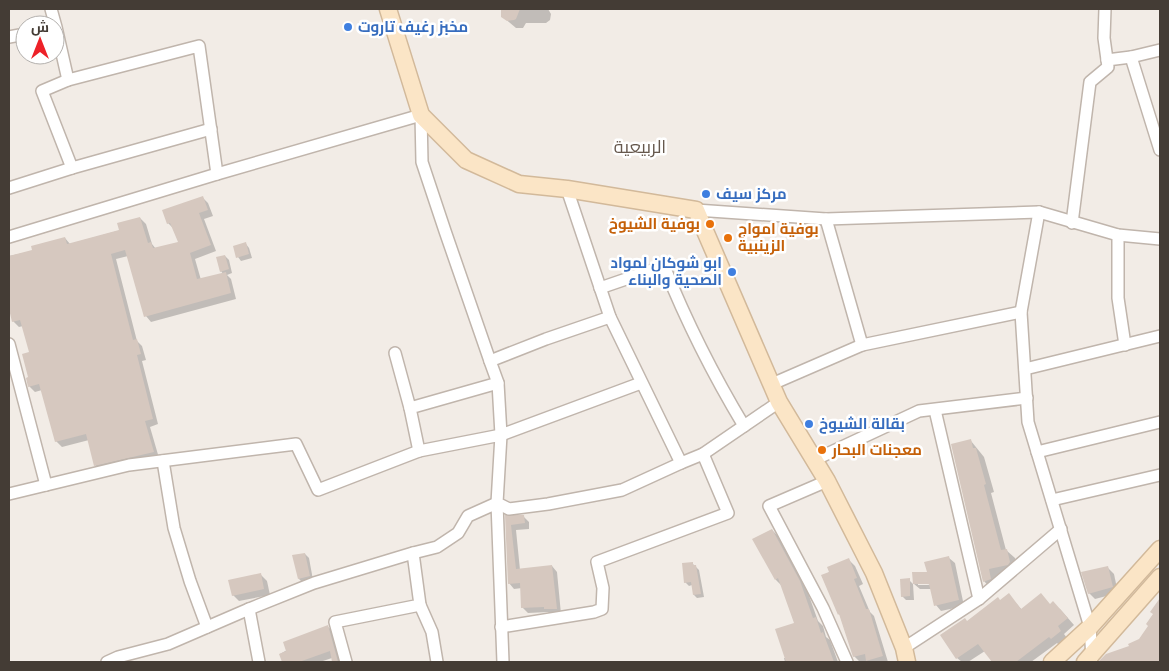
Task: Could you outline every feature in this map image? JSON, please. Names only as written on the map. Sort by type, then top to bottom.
[{"type":"street","points":[[388,9],[421,115],[422,162],[444,231],[498,383],[502,435],[497,503],[503,662]]},
{"type":"street","points":[[1072,223],[1090,82],[1108,67],[1104,38],[1106,9]]},
{"type":"street","points":[[72,168],[42,91],[68,80],[199,46],[217,174]]},
{"type":"street","points":[[1107,60],[1131,58],[1160,50]]},
{"type":"street","points":[[1131,58],[1160,150]]},
{"type":"street","points":[[65,65],[68,80]]},
{"type":"street","points":[[9,237],[421,115]]},
{"type":"street","points":[[421,115],[466,160],[519,184],[567,189],[696,210],[826,219],[1039,212],[1118,235],[1160,240]]},
{"type":"street","points":[[9,188],[72,168],[211,129]]},
{"type":"street","points":[[567,189],[610,317],[681,463]]},
{"type":"street","points":[[696,210],[779,402],[827,481],[874,573],[905,655],[979,599],[1061,529]]},
{"type":"street","points":[[1039,212],[1021,312],[1028,422],[1090,627],[1090,660]]},
{"type":"street","points":[[826,219],[862,345]]},
{"type":"street","points":[[1118,235],[1118,298],[1125,345]]},
{"type":"street","points":[[600,288],[664,266],[688,325],[720,386],[744,426]]},
{"type":"street","points":[[772,384],[862,345],[1021,312]]},
{"type":"street","points":[[490,361],[610,317]]},
{"type":"street","points":[[1024,369],[1160,336]]},
{"type":"street","points":[[9,344],[46,485]]},
{"type":"street","points":[[395,353],[419,451]]},
{"type":"street","points":[[410,408],[498,383]]},
{"type":"street","points":[[9,494],[129,465],[296,444],[318,490],[419,451],[502,435],[641,383]]},
{"type":"street","points":[[814,460],[920,411],[1027,398]]},
{"type":"street","points":[[497,503],[509,509],[548,504],[622,490],[703,454],[779,402]]},
{"type":"street","points":[[934,410],[979,599]]},
{"type":"street","points":[[1037,452],[1160,422]]},
{"type":"street","points":[[501,627],[594,612],[602,609],[603,588],[597,562],[728,513],[703,454]]},
{"type":"street","points":[[163,461],[174,528],[190,582],[207,627]]},
{"type":"street","points":[[1052,500],[1160,475]]},
{"type":"street","points":[[827,481],[769,506],[823,608],[847,662]]},
{"type":"street","points":[[107,662],[168,644],[248,608],[314,583],[436,547],[458,532],[468,516],[497,503]]},
{"type":"street","points":[[1052,662],[1090,627],[1160,549]]},
{"type":"street","points":[[413,553],[420,605],[432,632],[437,662]]},
{"type":"street","points":[[1090,660],[1160,576]]},
{"type":"street","points":[[346,662],[335,622],[420,605]]},
{"type":"street","points":[[248,608],[259,662]]},
{"type":"building","points":[[501,9],[520,9],[516,19],[507,21],[501,17]]},
{"type":"building","points":[[203,196],[208,210],[199,213],[211,245],[190,253],[197,279],[226,272],[231,293],[144,317],[125,250],[111,254],[133,340],[137,339],[141,354],[137,355],[153,419],[145,421],[154,452],[94,466],[86,434],[55,442],[39,384],[28,387],[26,378],[28,377],[22,354],[29,352],[20,320],[12,322],[9,309],[9,256],[32,250],[31,246],[65,237],[67,244],[119,230],[117,223],[140,217],[148,243],[151,242],[153,248],[178,242],[170,223],[167,224],[162,210]]},
{"type":"building","points":[[246,242],[249,254],[236,258],[233,246]]},
{"type":"building","points":[[225,255],[229,269],[220,272],[216,257]]},
{"type":"building","points":[[971,439],[973,448],[976,448],[986,484],[984,485],[1001,550],[1007,549],[1010,562],[1008,565],[989,569],[991,579],[983,582],[951,444]]},
{"type":"building","points":[[505,515],[524,515],[525,523],[511,525],[516,569],[552,565],[557,609],[544,609],[544,607],[521,608],[520,583],[508,584]]},
{"type":"building","points":[[772,529],[800,581],[813,618],[816,617],[834,662],[786,662],[775,629],[794,623],[778,578],[775,580],[752,539]]},
{"type":"building","points":[[305,553],[310,576],[298,579],[292,555]]},
{"type":"building","points":[[949,556],[959,600],[934,606],[929,584],[913,584],[912,572],[927,572],[924,562]]},
{"type":"building","points":[[849,558],[857,578],[854,579],[866,609],[869,609],[883,656],[866,661],[865,654],[853,657],[839,614],[821,575],[829,572],[827,567]]},
{"type":"building","points":[[693,562],[693,565],[696,565],[701,594],[693,595],[691,582],[684,583],[682,563]]},
{"type":"building","points":[[1108,566],[1113,587],[1088,594],[1081,572]]},
{"type":"building","points":[[261,573],[264,589],[232,596],[228,580]]},
{"type":"building","points":[[910,578],[910,596],[901,597],[900,579]]},
{"type":"building","points":[[1009,593],[1021,609],[1041,593],[1050,604],[1053,601],[1068,618],[1058,626],[1061,631],[1051,639],[1049,637],[1016,662],[992,662],[978,644],[956,659],[940,635],[965,618],[967,621],[998,597],[1000,600]]},
{"type":"building","points":[[1160,598],[1160,662],[1098,662],[1106,654],[1129,646],[1128,644],[1139,639],[1148,626],[1146,624],[1153,614],[1150,612]]},
{"type":"building","points":[[328,625],[338,662],[332,662],[330,651],[299,662],[282,662],[279,654],[286,651],[283,642]]},
{"type":"place","name":"مخبز رغيف تاروت","points":[[348,27]]},
{"type":"place","name":"مركز سيف","points":[[706,194]]},
{"type":"place","name":"بوفية الشيوخ","points":[[710,224]]},
{"type":"place","name":"بوفية امواج الزينبية","points":[[728,238]]},
{"type":"place","name":"ابو شوكان لمواد الصحية والبناء","points":[[732,272]]},
{"type":"place","name":"بقالة الشيوخ","points":[[809,424]]},
{"type":"place","name":"معجنات البحار","points":[[822,450]]},
{"type":"district","name":"الربيعية","points":[[640,147]]}]
